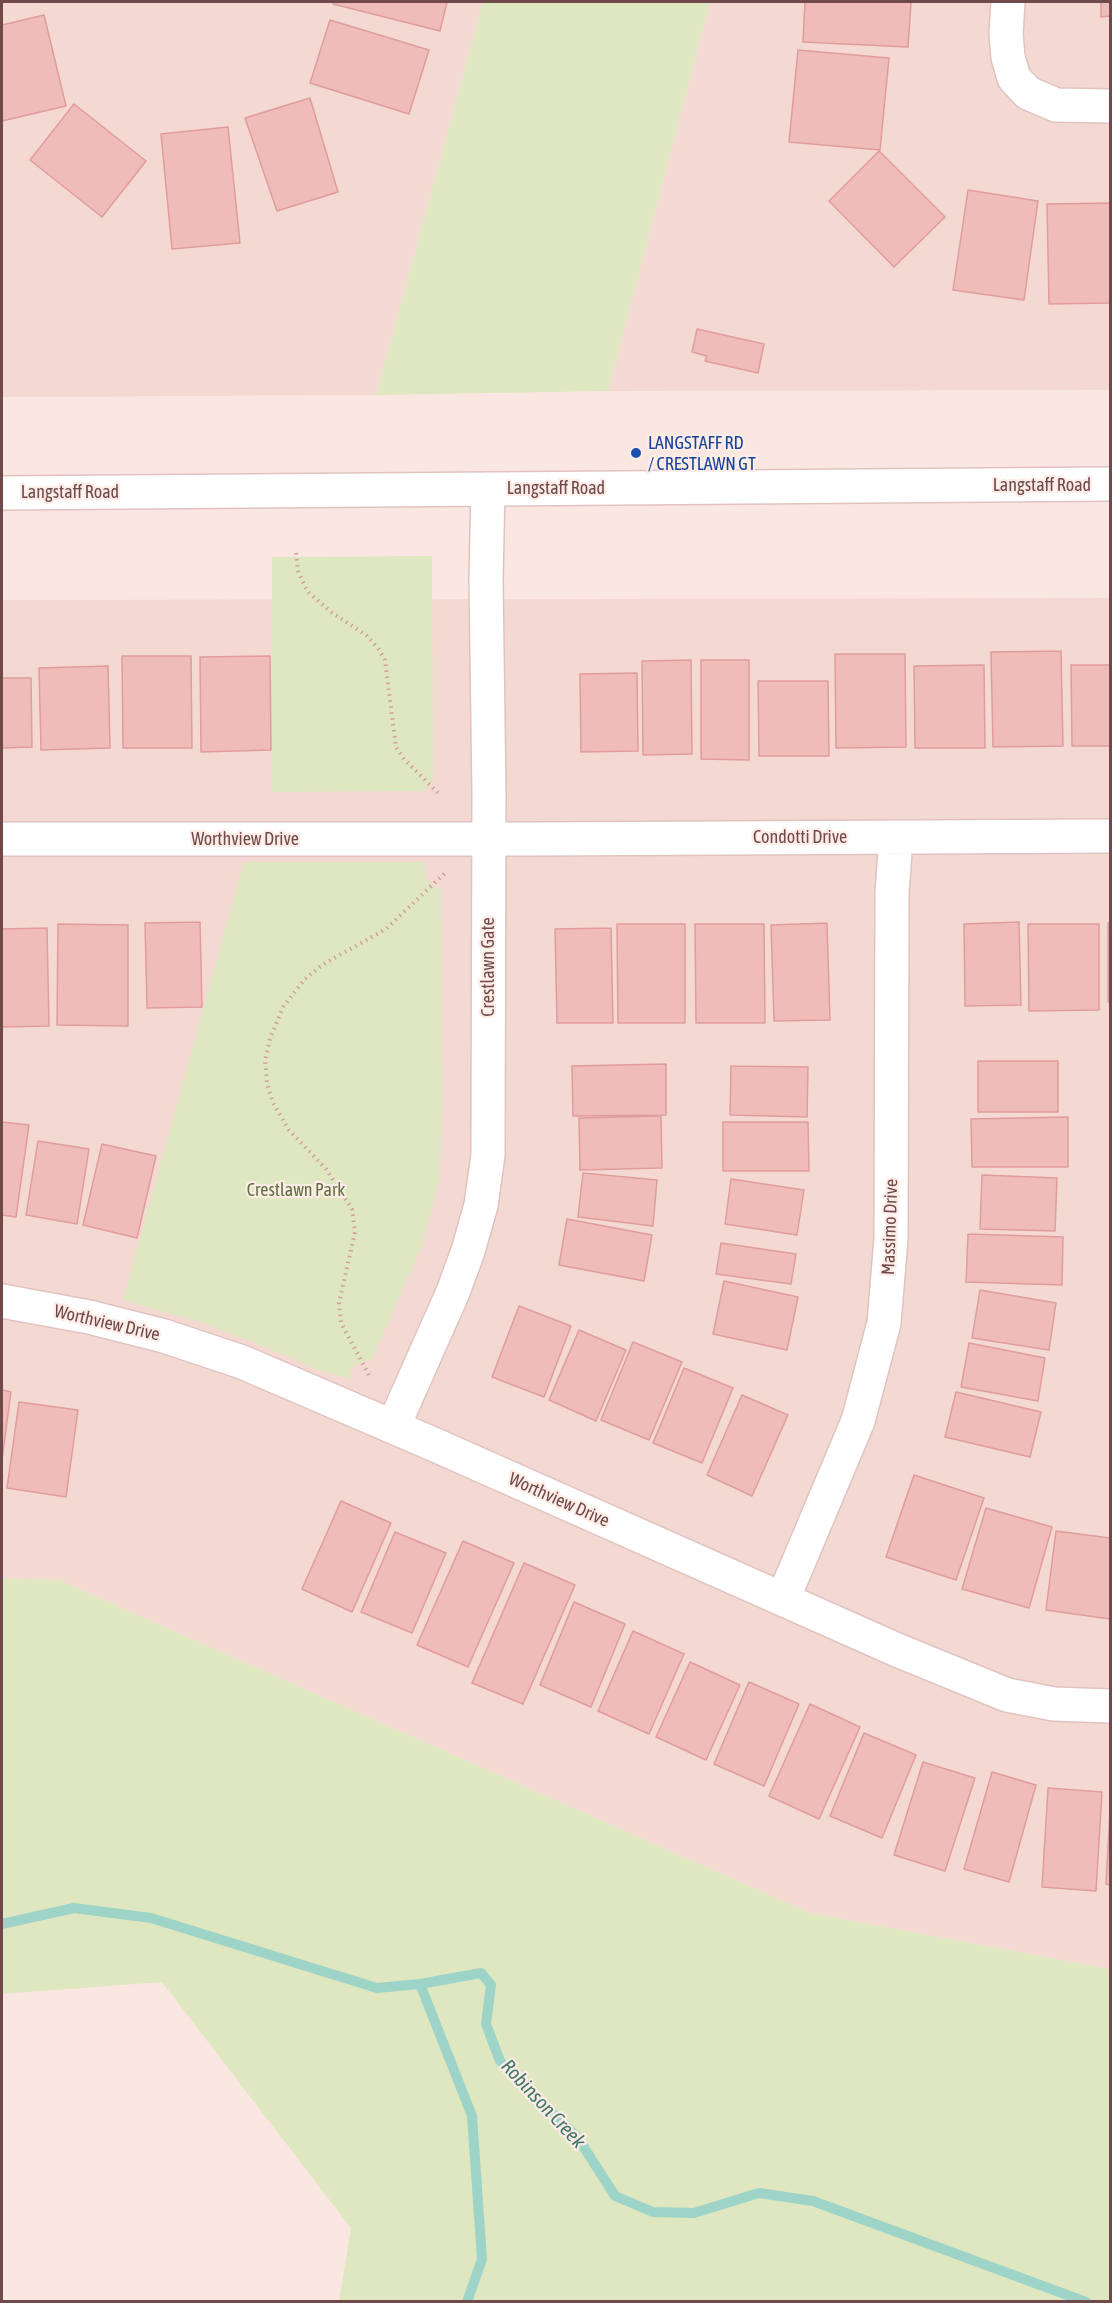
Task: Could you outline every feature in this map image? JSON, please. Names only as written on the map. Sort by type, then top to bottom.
[{"type":"street","points":[[1008,2],[1008,57],[1014,78],[1028,93],[1056,105],[1110,106]]},
{"type":"street","name":"Langstaff Road","points":[[2,493],[1110,484]]},
{"type":"street","name":"Crestlawn Gate","points":[[393,1427],[453,1292],[468,1251],[481,1205],[488,1155],[489,839],[486,580],[488,489]]},
{"type":"street","name":"Condotti Drive","points":[[489,839],[1110,836]]},
{"type":"street","name":"Massimo Drive","points":[[783,1599],[858,1421],[884,1323],[891,1239],[892,892],[896,837]]},
{"type":"street","name":"Worthview Drive","points":[[2,839],[489,839]]},
{"type":"street","name":"Worthview Drive","points":[[2,1301],[89,1317],[164,1336],[243,1362],[897,1650],[1007,1695],[1054,1704],[1110,1706]]},
{"type":"path","points":[[296,553],[298,571],[307,591],[324,607],[366,635],[378,648],[385,660],[396,747],[404,759],[439,794]]},
{"type":"path","points":[[369,1375],[341,1323],[339,1303],[355,1232],[352,1209],[326,1169],[289,1130],[273,1103],[267,1083],[265,1060],[270,1039],[283,1007],[305,979],[322,965],[386,929],[445,872]]},
{"type":"shaded area","points":[[2,2],[483,2],[376,395],[2,397]]},
{"type":"shaded area","points":[[710,2],[1110,2],[1110,390],[608,391]]},
{"type":"shaded area","points":[[1110,598],[1110,1969],[810,1913],[59,1580],[2,1578],[2,600]]},
{"type":"green space","points":[[483,2],[710,2],[608,391],[376,395]]},
{"type":"green space","points":[[432,556],[433,781],[424,791],[272,792],[272,557]]},
{"type":"green space","name":"Crestlawn Park","points":[[244,862],[425,862],[425,878],[433,886],[441,889],[440,1177],[422,1245],[371,1361],[356,1364],[351,1370],[349,1379],[319,1370],[200,1322],[123,1300]]},
{"type":"green space","points":[[2,1578],[59,1580],[810,1913],[1110,1969],[1110,2301],[339,2301],[351,2228],[162,1982],[2,1994]]},
{"type":"building","points":[[334,2],[447,2],[440,31],[333,4]]},
{"type":"building","points":[[805,2],[911,2],[908,47],[803,42]]},
{"type":"building","points":[[1101,2],[1110,2],[1110,16],[1101,17]]},
{"type":"building","points":[[44,15],[66,106],[2,121],[2,25]]},
{"type":"building","points":[[330,20],[429,50],[409,114],[310,83]]},
{"type":"building","points":[[798,50],[889,58],[880,150],[789,142]]},
{"type":"building","points":[[310,98],[338,192],[277,211],[245,118]]},
{"type":"building","points":[[74,104],[146,161],[102,217],[30,160]]},
{"type":"building","points":[[228,127],[240,243],[172,249],[161,134]]},
{"type":"building","points":[[879,151],[945,217],[894,267],[829,201]]},
{"type":"building","points":[[968,190],[1038,201],[1024,300],[953,290]]},
{"type":"building","points":[[1110,203],[1110,303],[1049,304],[1047,204]]},
{"type":"building","points":[[697,329],[764,344],[758,373],[705,361],[707,356],[692,352]]},
{"type":"building","points":[[1061,651],[1063,746],[993,747],[991,652]]},
{"type":"building","points":[[835,654],[905,654],[906,747],[836,748]]},
{"type":"building","points":[[122,656],[191,656],[192,748],[123,748]]},
{"type":"building","points":[[270,656],[271,750],[201,752],[200,657]]},
{"type":"building","points":[[691,660],[692,754],[643,755],[642,661]]},
{"type":"building","points":[[701,660],[749,660],[749,760],[701,759]]},
{"type":"building","points":[[984,665],[985,748],[915,748],[914,666]]},
{"type":"building","points":[[1071,665],[1110,665],[1110,746],[1072,746]]},
{"type":"building","points":[[108,666],[110,748],[41,750],[39,668]]},
{"type":"building","points":[[637,673],[638,751],[581,752],[580,674]]},
{"type":"building","points":[[2,678],[31,678],[32,747],[2,748]]},
{"type":"building","points":[[758,681],[828,681],[829,756],[759,756]]},
{"type":"building","points":[[200,922],[202,1007],[147,1008],[145,923]]},
{"type":"building","points":[[1019,922],[1021,1005],[965,1006],[964,924]]},
{"type":"building","points":[[827,923],[830,1020],[774,1021],[771,925]]},
{"type":"building","points":[[1108,923],[1110,923],[1110,1001],[1108,1002]]},
{"type":"building","points":[[58,924],[128,925],[128,1026],[57,1025]]},
{"type":"building","points":[[617,924],[685,924],[685,1023],[618,1023]]},
{"type":"building","points":[[695,924],[764,924],[765,1023],[696,1023]]},
{"type":"building","points":[[1028,924],[1099,924],[1099,1010],[1029,1011]]},
{"type":"building","points":[[47,928],[49,1026],[2,1027],[2,929]]},
{"type":"building","points":[[611,928],[613,1023],[557,1023],[555,929]]},
{"type":"building","points":[[978,1061],[1058,1061],[1058,1112],[978,1112]]},
{"type":"building","points":[[666,1064],[666,1115],[573,1116],[572,1066]]},
{"type":"building","points":[[731,1066],[808,1067],[807,1117],[730,1115]]},
{"type":"building","points":[[661,1116],[662,1168],[580,1170],[579,1118]]},
{"type":"building","points":[[1068,1117],[1068,1167],[972,1167],[971,1119]]},
{"type":"building","points":[[2,1122],[29,1125],[16,1217],[2,1215]]},
{"type":"building","points":[[723,1122],[808,1122],[809,1171],[723,1171]]},
{"type":"building","points":[[38,1141],[89,1149],[77,1224],[26,1215]]},
{"type":"building","points":[[102,1144],[156,1156],[137,1238],[83,1225]]},
{"type":"building","points":[[583,1173],[657,1180],[653,1226],[578,1217]]},
{"type":"building","points":[[982,1175],[1057,1178],[1055,1231],[980,1229]]},
{"type":"building","points":[[731,1179],[804,1190],[797,1235],[725,1224]]},
{"type":"building","points":[[567,1219],[652,1235],[644,1281],[559,1265]]},
{"type":"building","points":[[968,1234],[1063,1237],[1062,1285],[966,1282]]},
{"type":"building","points":[[721,1243],[796,1254],[791,1284],[716,1274]]},
{"type":"building","points":[[724,1281],[798,1297],[787,1350],[713,1334]]},
{"type":"building","points":[[980,1290],[1056,1303],[1049,1350],[972,1338]]},
{"type":"building","points":[[519,1306],[571,1326],[544,1397],[492,1377]]},
{"type":"building","points":[[579,1330],[626,1350],[596,1421],[549,1400]]},
{"type":"building","points":[[633,1342],[682,1362],[649,1440],[601,1420]]},
{"type":"building","points":[[969,1343],[1045,1358],[1038,1401],[961,1387]]},
{"type":"building","points":[[684,1368],[733,1388],[702,1463],[653,1443]]},
{"type":"building","points":[[2,1390],[11,1392],[2,1460]]},
{"type":"building","points":[[956,1392],[1041,1412],[1030,1457],[945,1437]]},
{"type":"building","points":[[742,1395],[788,1415],[752,1496],[707,1475]]},
{"type":"building","points":[[19,1402],[78,1410],[66,1497],[7,1488]]},
{"type":"building","points":[[914,1475],[984,1498],[956,1580],[886,1557]]},
{"type":"building","points":[[341,1501],[391,1523],[352,1612],[302,1589]]},
{"type":"building","points":[[986,1508],[1052,1527],[1029,1608],[962,1589]]},
{"type":"building","points":[[1056,1531],[1110,1538],[1110,1619],[1046,1610]]},
{"type":"building","points":[[395,1532],[446,1553],[412,1633],[361,1612]]},
{"type":"building","points":[[463,1541],[514,1563],[468,1667],[417,1645]]},
{"type":"building","points":[[524,1563],[575,1585],[523,1704],[472,1683]]},
{"type":"building","points":[[574,1602],[625,1624],[591,1707],[540,1685]]},
{"type":"building","points":[[633,1631],[684,1654],[649,1734],[598,1711]]},
{"type":"building","points":[[690,1662],[740,1685],[706,1760],[656,1737]]},
{"type":"building","points":[[749,1682],[799,1704],[764,1786],[714,1764]]},
{"type":"building","points":[[810,1704],[860,1727],[819,1819],[769,1796]]},
{"type":"building","points":[[864,1733],[916,1755],[882,1838],[830,1816]]},
{"type":"building","points":[[923,1762],[975,1778],[945,1871],[894,1855]]},
{"type":"building","points":[[992,1772],[1036,1785],[1009,1882],[964,1869]]},
{"type":"building","points":[[1048,1788],[1102,1792],[1096,1891],[1042,1887]]},
{"type":"building","points":[[1110,1812],[1110,1885],[1106,1884]]},
{"type":"waterway","name":"Robinson Creek","points":[[2,1924],[74,1908],[151,1918],[377,1988],[420,1984],[481,1973],[491,1985],[486,2024],[500,2061],[578,2138],[615,2196],[653,2212],[694,2213],[759,2193],[813,2201],[1086,2302]]},
{"type":"waterway","points":[[420,1984],[472,2116],[482,2259],[467,2302]]},
{"type":"place","name":"LANGSTAFF RD / CRESTLAWN GT","points":[[636,453]]}]
